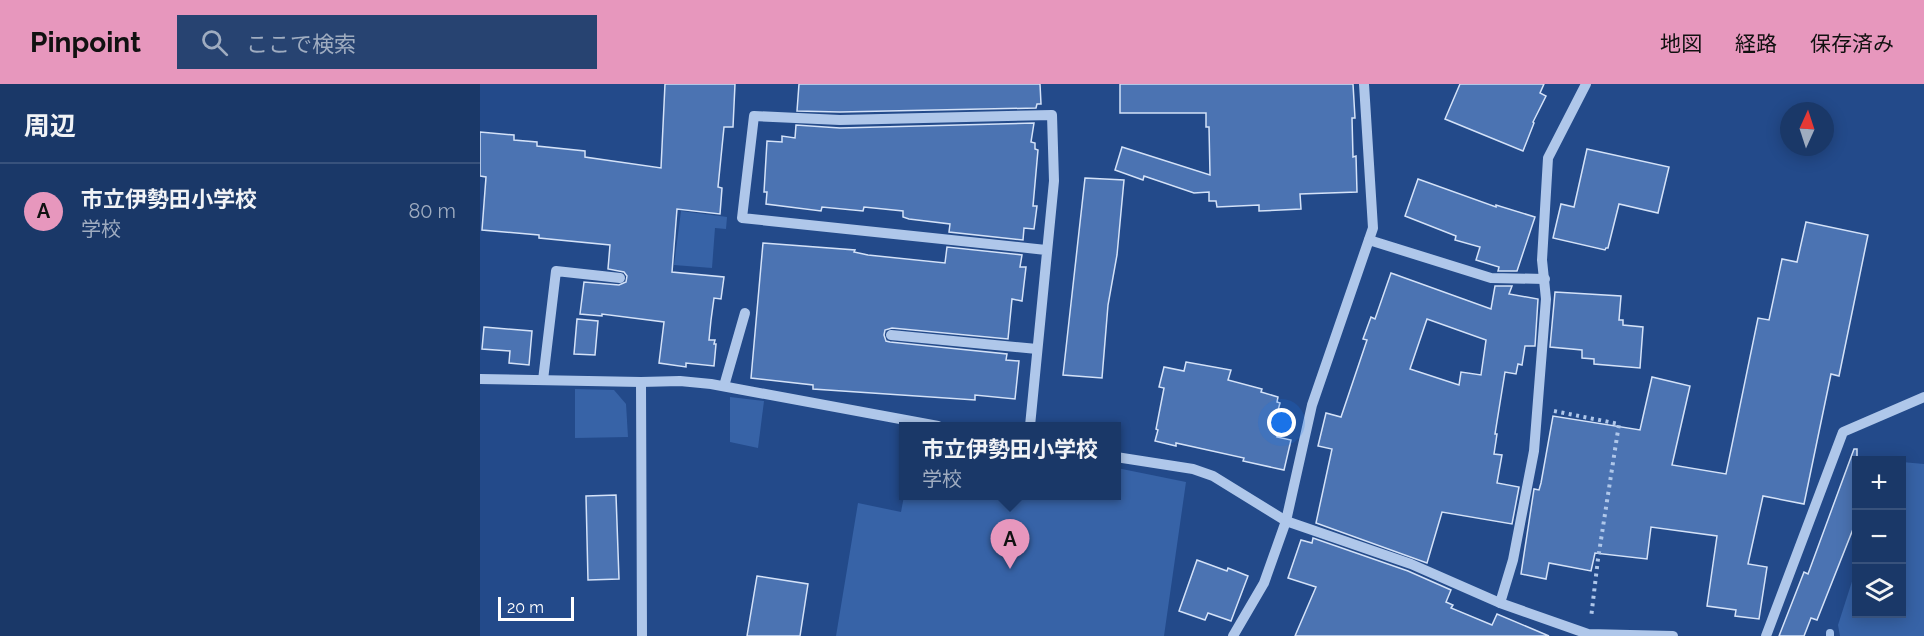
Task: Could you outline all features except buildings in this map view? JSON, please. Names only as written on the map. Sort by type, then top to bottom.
[{"type":"street","points":[[1233,636],[1264,583],[1286,521],[1312,405],[1373,228],[1364,84]]},
{"type":"street","points":[[1500,603],[1513,560],[1534,451],[1546,299],[1542,260],[1548,158],[1586,84]]},
{"type":"street","points":[[1030,422],[1054,181],[1052,115],[840,120],[754,116],[742,218],[1046,250]]},
{"type":"street","points":[[1369,240],[1491,278],[1545,279]]},
{"type":"street","points":[[543,380],[556,272],[620,278]]},
{"type":"street","points":[[724,386],[746,313]]},
{"type":"street","points":[[891,334],[1037,349]]},
{"type":"street","points":[[480,379],[680,381],[724,386],[917,422]]},
{"type":"street","points":[[640,382],[642,636]]},
{"type":"street","points":[[1766,636],[1843,432],[1924,397]]},
{"type":"street","points":[[1121,458],[1193,470],[1213,476],[1286,521],[1411,564],[1500,603],[1587,635],[1674,636]]},
{"type":"path","points":[[1537,408],[1619,424],[1598,559],[1591,626],[1587,635]]},
{"type":"shaded area","points":[[681,211],[727,217],[726,229],[715,228],[712,268],[674,265]]},
{"type":"shaded area","points":[[575,389],[614,390],[626,404],[628,437],[575,438]]},
{"type":"shaded area","points":[[730,397],[764,401],[758,448],[730,442]]},
{"type":"shaded area","points":[[1906,462],[1924,464],[1924,636],[1840,636],[1838,625],[1852,581],[1852,618],[1906,618]]},
{"type":"shaded area","points":[[1121,469],[1186,482],[1164,636],[836,636],[858,503],[901,512],[903,500],[1121,500]]},
{"type":"place","name":"市立伊勢田小学校","points":[[1010,569]]}]
